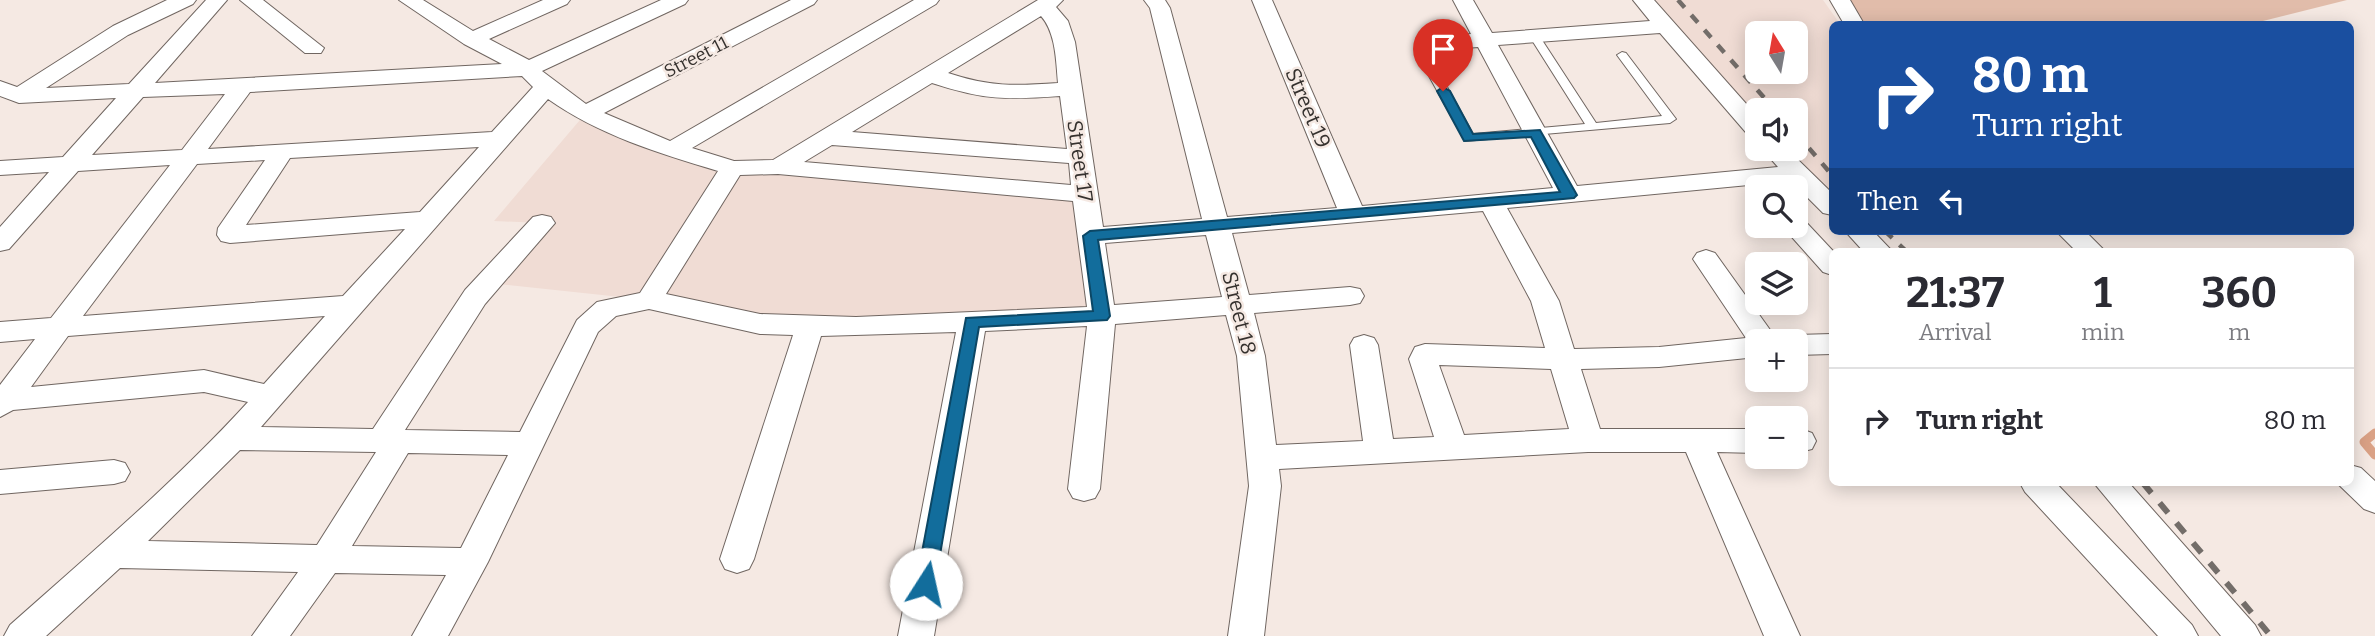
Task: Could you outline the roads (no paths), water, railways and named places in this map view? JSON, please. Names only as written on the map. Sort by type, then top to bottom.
[{"type":"street","points":[[6,97],[162,5],[186,0]]},
{"type":"street","points":[[0,243],[217,0]]},
{"type":"street","points":[[250,0],[313,48]]},
{"type":"street","points":[[472,39],[560,0]]},
{"type":"street","points":[[6,97],[243,86],[537,78],[678,0]]},
{"type":"street","name":"Street 11","points":[[584,114],[807,0]]},
{"type":"street","points":[[673,149],[929,0]]},
{"type":"street","name":"Street 18","points":[[1154,0],[1160,8],[1251,356],[1265,486],[1246,636]]},
{"type":"street","name":"Street 19","points":[[1262,0],[1353,215]]},
{"type":"street","points":[[1463,0],[1569,195]]},
{"type":"street","points":[[1643,0],[1745,117]]},
{"type":"street","points":[[1840,0],[1852,21]]},
{"type":"street","points":[[418,2],[472,39],[537,78],[584,114],[673,149],[732,168],[778,167],[1085,194]]},
{"type":"street","points":[[778,167],[1048,3]]},
{"type":"street","name":"Street 17","points":[[1048,3],[1064,42],[1102,316],[1084,489]]},
{"type":"street","points":[[1430,44],[1665,26]]},
{"type":"street","points":[[930,75],[985,91],[1070,89]]},
{"type":"street","points":[[22,636],[113,554],[233,438],[500,139],[537,78]]},
{"type":"street","points":[[2,403],[243,86]]},
{"type":"street","points":[[827,137],[1080,157]]},
{"type":"street","points":[[0,168],[500,139]]},
{"type":"street","points":[[282,153],[231,228],[230,235],[429,219]]},
{"type":"street","points":[[1786,161],[1829,204]]},
{"type":"street","points":[[649,300],[732,168]]},
{"type":"street","points":[[1788,175],[1797,173]]},
{"type":"street","points":[[1090,236],[1569,195],[1745,184]]},
{"type":"street","points":[[1492,202],[1545,301],[1588,440]]},
{"type":"street","points":[[270,636],[325,561],[389,443],[475,297],[542,223]]},
{"type":"street","points":[[1862,235],[1876,248]]},
{"type":"street","points":[[2074,235],[2089,248]]},
{"type":"street","points":[[1806,238],[1829,263]]},
{"type":"street","points":[[1706,259],[1755,329]]},
{"type":"street","points":[[430,636],[471,562],[587,327],[607,309],[649,300],[760,324],[856,327],[1102,316],[1350,296]]},
{"type":"street","points":[[0,332],[352,304]]},
{"type":"street","points":[[916,636],[972,322]]},
{"type":"street","points":[[737,559],[810,326]]},
{"type":"street","points":[[1808,345],[1829,344]]},
{"type":"street","points":[[1364,345],[1380,452]]},
{"type":"street","points":[[1453,448],[1423,359],[1425,354],[1563,359],[1659,357],[1745,348]]},
{"type":"street","points":[[2,403],[204,381],[270,396]]},
{"type":"street","points":[[233,438],[529,444]]},
{"type":"street","points":[[1262,458],[1588,440],[1745,441]]},
{"type":"street","points":[[1697,441],[1782,636]]},
{"type":"street","points":[[0,482],[114,472]]},
{"type":"street","points":[[2354,481],[2375,500]]},
{"type":"street","points":[[2039,486],[2179,636]]},
{"type":"street","points":[[2113,486],[2243,636]]},
{"type":"street","points":[[113,554],[325,561],[471,562]]},
{"type":"lane","points":[[1535,37],[1593,127]]},
{"type":"lane","points":[[1430,67],[1469,138],[1670,119],[1622,55]]},
{"type":"waterway","points":[[2375,433],[2364,442],[2375,455]]},
{"type":"railway","points":[[1678,0],[1764,98]]},
{"type":"railway","points":[[1808,147],[1829,172]]},
{"type":"railway","points":[[1889,235],[1903,248]]},
{"type":"railway","points":[[2146,486],[2271,636]]}]
